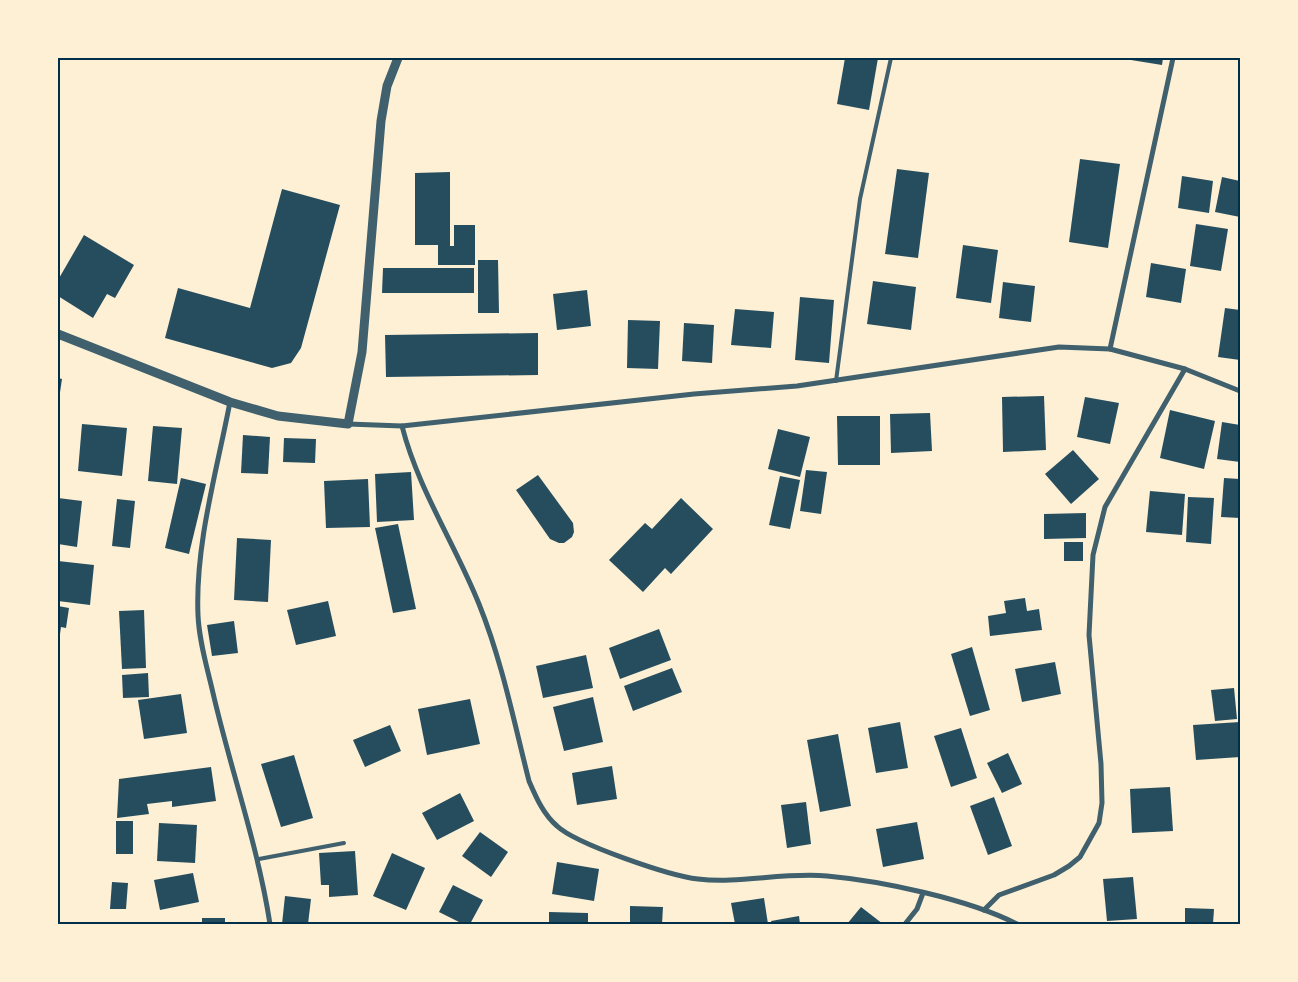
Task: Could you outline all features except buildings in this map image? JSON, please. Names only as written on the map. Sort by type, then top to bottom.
[{"type":"street","points":[[348,424],[362,352],[381,121],[387,86],[398,58]]},
{"type":"street","points":[[1110,349],[1173,58]]},
{"type":"street","points":[[58,334],[230,402],[278,416],[348,424],[402,426],[684,395],[836,381],[1059,347],[1110,349],[1185,369],[1240,391]]},
{"type":"street","points":[[984,910],[999,895],[1054,875],[1069,866],[1085,849],[1099,823],[1102,803],[1101,764],[1089,635],[1093,555],[1105,507],[1185,369]]},
{"type":"street","points":[[230,402],[202,548],[198,616],[201,639],[228,757],[259,858],[270,924]]},
{"type":"street","points":[[402,426],[416,472],[458,554],[495,647],[529,781],[538,801],[558,827],[582,841],[698,880],[786,875],[826,876],[880,883],[984,910],[1017,924]]},
{"type":"street","points":[[905,924],[917,909],[923,893]]},
{"type":"lane","points":[[836,381],[860,199],[891,58]]},
{"type":"lane","points":[[259,858],[344,843]]}]
